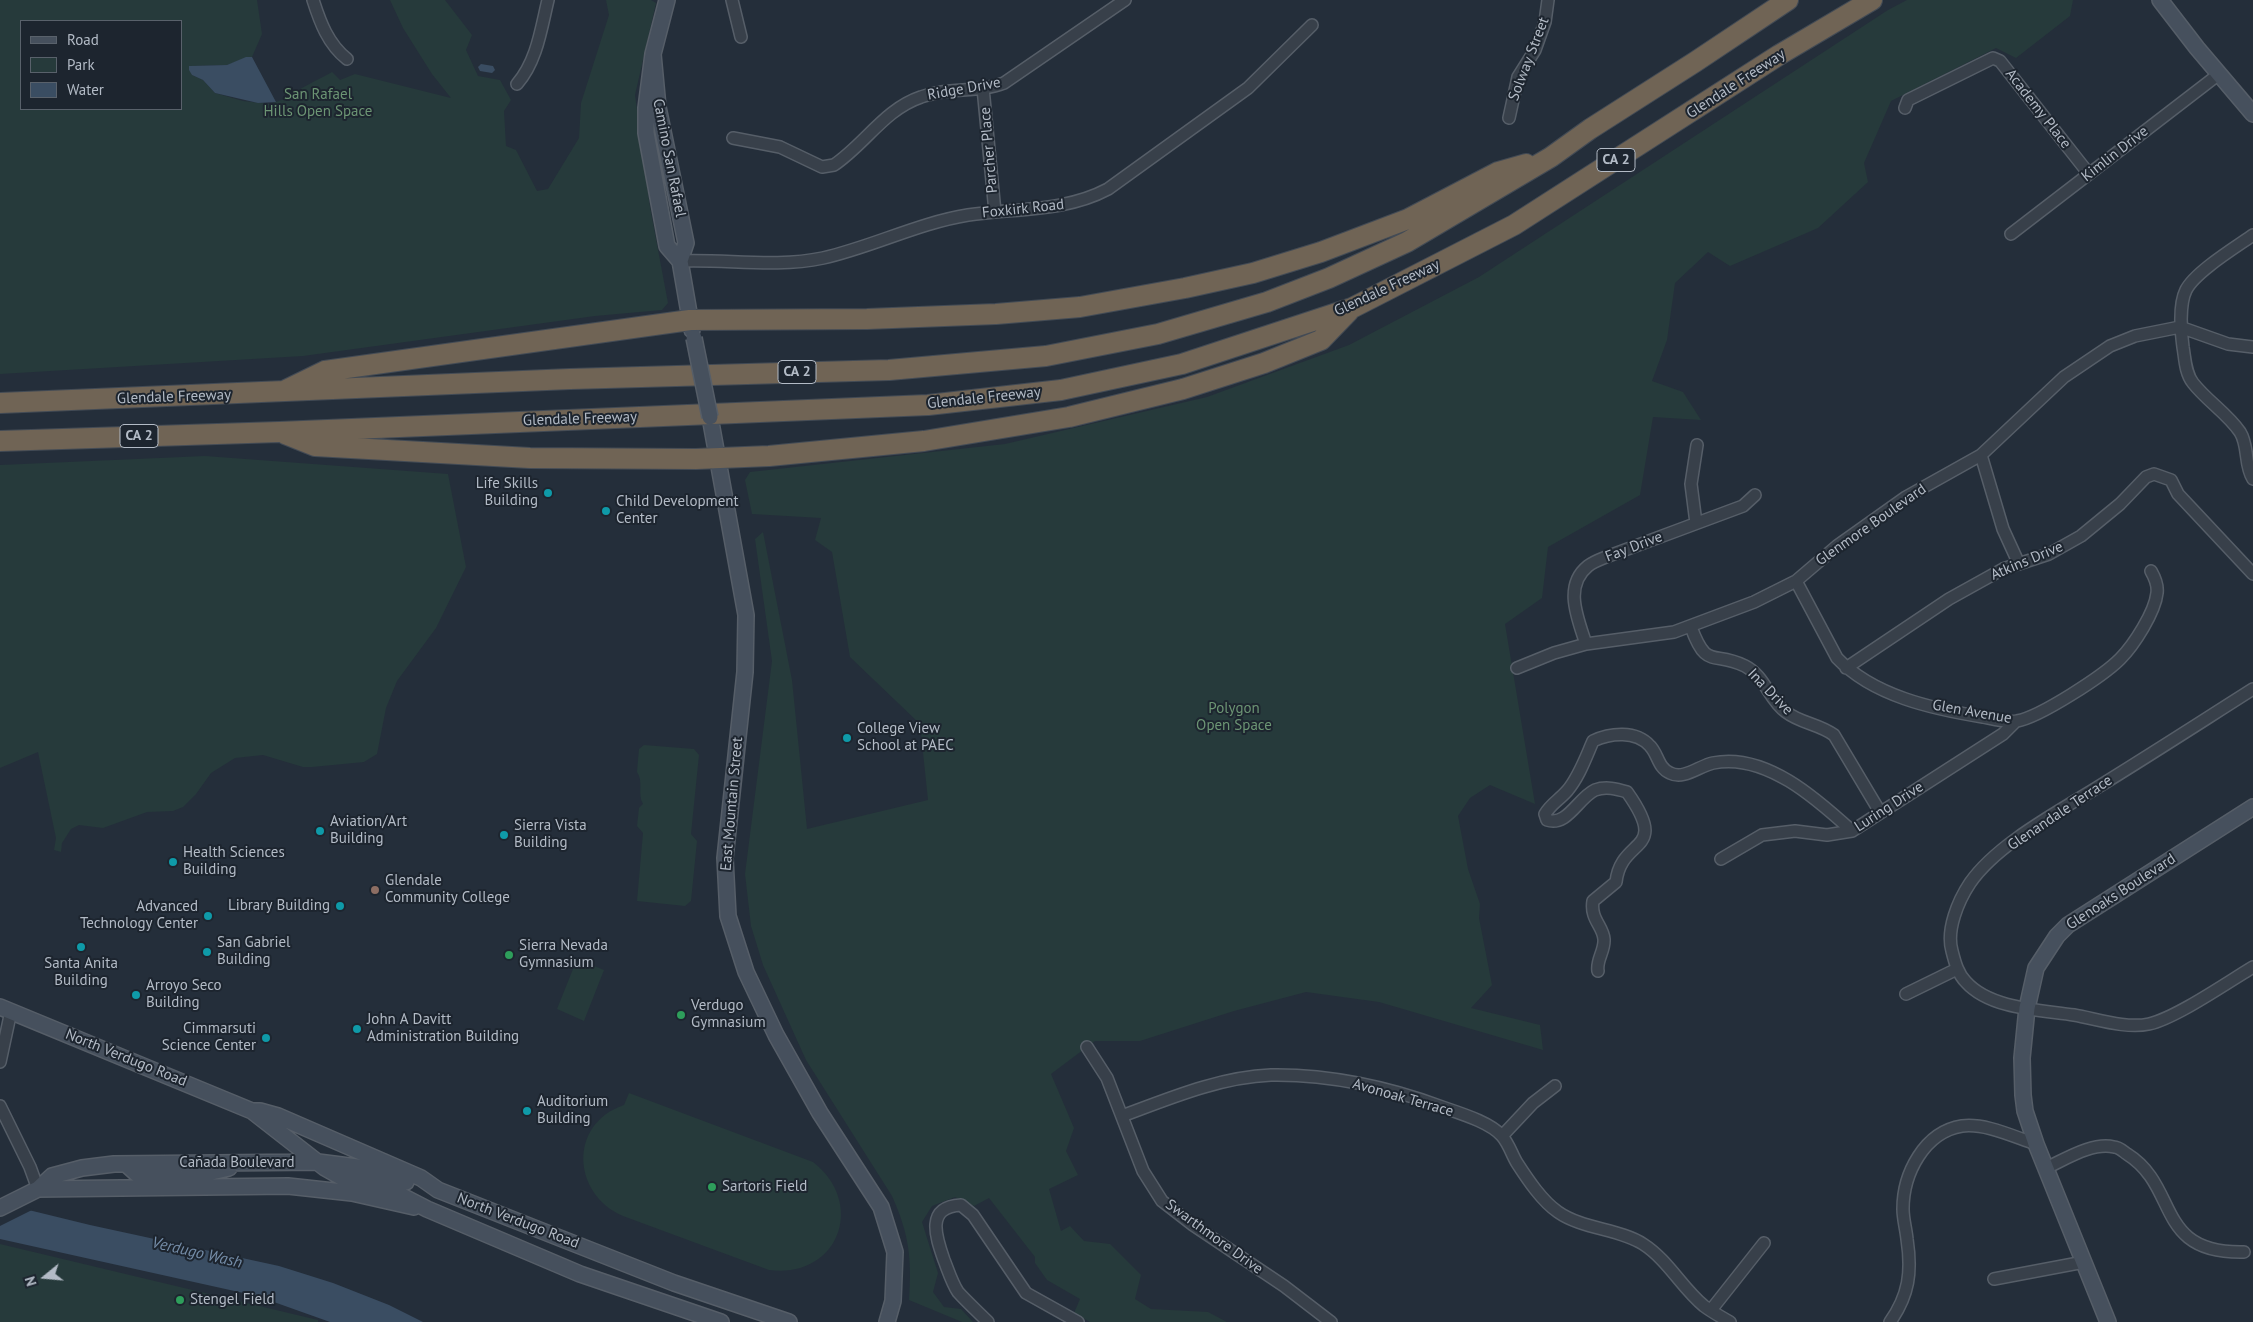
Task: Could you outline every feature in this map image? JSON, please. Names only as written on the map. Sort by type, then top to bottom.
[{"type":"highway","name":"Glendale Freeway","points":[[0,403],[280,393],[579,379],[889,370],[1046,356],[1158,334],[1267,302],[1329,278],[1407,242],[1552,157],[1590,129],[1788,0]]},
{"type":"highway","name":"Glendale Freeway","points":[[0,441],[279,432],[928,405],[1061,390],[1182,364],[1352,308],[1514,225],[1779,55],[1872,0]]},
{"type":"highway","points":[[280,393],[325,371],[692,329],[996,314],[1080,307],[1186,288],[1253,273],[1321,252],[1408,220],[1498,172],[1552,157]]},
{"type":"highway","points":[[279,432],[315,446],[530,458],[924,441],[1069,417],[1183,389],[1264,363],[1320,340],[1352,308]]},
{"type":"main road","name":"Camino San Rafael","points":[[667,0],[653,54],[658,107],[686,243],[680,261],[692,329]]},
{"type":"main road","points":[[2166,1],[2219,74],[2253,114]]},
{"type":"main road","name":"East Mountain Street","points":[[692,329],[746,615],[745,672],[725,858],[728,916],[746,972],[776,1035],[820,1113],[882,1207],[895,1252],[893,1301],[887,1322]]},
{"type":"main road","name":"Glenoaks Boulevard","points":[[2108,1322],[2036,1144],[2025,1111],[2022,1058],[2027,1008],[2036,968],[2057,936],[2068,925],[2253,807]]},
{"type":"main road","name":"North Verdugo Road","points":[[5,1009],[252,1112],[264,1123],[318,1162],[341,1176],[398,1194],[426,1209],[580,1274],[721,1322]]},
{"type":"main road","name":"North Verdugo Road","points":[[252,1112],[260,1111],[278,1116],[421,1178],[438,1190],[674,1283],[789,1322]]},
{"type":"main road","name":"Cañada Boulevard","points":[[0,1208],[38,1189],[47,1180],[68,1171],[126,1164],[318,1162],[357,1167],[421,1188],[438,1190]]},
{"type":"main road","points":[[126,1164],[137,1174],[175,1177],[181,1183],[227,1169],[237,1163]]},
{"type":"main road","name":"Cañada Boulevard","points":[[38,1189],[181,1183],[303,1187],[352,1193],[426,1209]]},
{"type":"main road","points":[[580,1274],[591,1249]]},
{"type":"street","points":[[313,0],[329,39],[338,52],[347,58]]},
{"type":"street","points":[[517,84],[527,73],[537,45],[548,0]]},
{"type":"street","points":[[732,0],[741,37]]},
{"type":"street","name":"Ridge Drive","points":[[733,138],[770,144],[822,167],[834,165],[892,113],[916,98],[983,88],[1011,79],[1126,0]]},
{"type":"street","name":"Solway Street","points":[[1509,118],[1518,78],[1535,50],[1545,22],[1548,0]]},
{"type":"street","name":"Foxkirk Road","points":[[680,261],[754,264],[799,262],[846,251],[932,223],[995,212],[1075,203],[1108,189],[1248,88],[1312,25]]},
{"type":"street","name":"Academy Place","points":[[1905,108],[1908,100],[1987,59],[1994,58],[2000,61],[2089,174]]},
{"type":"street","name":"Kimlin Drive","points":[[2011,234],[2219,74]]},
{"type":"street","name":"Parcher Place","points":[[983,88],[995,212]]},
{"type":"street","points":[[2253,235],[2211,264],[2186,290],[2180,327],[2186,367],[2192,382],[2242,434],[2247,467],[2253,479]]},
{"type":"street","points":[[2180,327],[2228,344],[2253,347]]},
{"type":"street","name":"Glenmore Boulevard","points":[[1517,668],[1554,653],[1586,644],[1674,632],[1691,627],[1754,602],[1796,581],[1837,546],[1906,496],[1981,454],[2064,377],[2110,346],[2135,336],[2180,327]]},
{"type":"street","points":[[1696,523],[1691,484],[1697,445]]},
{"type":"street","points":[[1981,454],[2003,529],[2019,564]]},
{"type":"street","name":"Atkins Drive","points":[[1846,668],[1949,599],[2003,569],[2049,554],[2081,536],[2120,504],[2146,477],[2154,474],[2171,480],[2178,494],[2253,574]]},
{"type":"street","name":"Fay Drive","points":[[1586,644],[1573,603],[1578,578],[1588,566],[1743,506],[1755,494]]},
{"type":"street","name":"Glen Avenue","points":[[1796,581],[1837,658],[1846,668],[1870,684],[1948,712],[2015,722],[2056,703],[2121,658],[2140,633],[2152,610],[2158,592],[2151,571]]},
{"type":"street","name":"Ina Drive","points":[[1691,627],[1700,649],[1708,655],[1745,666],[1757,675],[1783,710],[1796,719],[1822,727],[1834,735],[1880,812]]},
{"type":"street","name":"Glenandale Terrace","points":[[2253,689],[2037,825],[1986,864],[1970,884],[1956,913],[1951,930],[1950,945],[1957,970],[1973,990],[2004,1003],[2027,1008],[2136,1025],[2150,1024],[2164,1019],[2253,967]]},
{"type":"street","name":"Luring Drive","points":[[1721,859],[1762,835],[1795,831],[1826,835],[1852,831],[1995,739],[2015,722]]},
{"type":"street","points":[[1598,971],[1597,965],[1604,939],[1592,910],[1593,901],[1616,882],[1617,870],[1645,836],[1646,826],[1639,808],[1627,792],[1611,787],[1596,790],[1580,801],[1561,821],[1547,820],[1544,814],[1550,804],[1566,791],[1581,768],[1593,741],[1603,736],[1622,734],[1641,740],[1651,746],[1658,762],[1668,773],[1680,776],[1712,763],[1728,762],[1751,766],[1778,775],[1814,797],[1852,831]]},
{"type":"street","points":[[1906,994],[1957,970]]},
{"type":"street","points":[[0,1062],[5,1009]]},
{"type":"street","name":"Swarthmore Drive","points":[[1087,1047],[1107,1078],[1143,1171],[1162,1201],[1192,1225],[1284,1286],[1331,1322]]},
{"type":"street","name":"Avonoak Terrace","points":[[1122,1116],[1180,1094],[1220,1083],[1270,1075],[1347,1081],[1424,1100],[1476,1120],[1502,1136],[1518,1164],[1539,1193],[1558,1212],[1578,1222],[1642,1243],[1661,1259],[1704,1305],[1730,1322]]},
{"type":"street","points":[[1502,1136],[1533,1103],[1556,1086]]},
{"type":"street","points":[[0,1108],[30,1167],[38,1189]]},
{"type":"street","points":[[1890,1322],[1899,1309],[1909,1284],[1910,1255],[1903,1209],[1908,1174],[1923,1148],[1941,1134],[1962,1126],[1986,1128],[2036,1144]]},
{"type":"street","points":[[2046,1168],[2094,1148],[2115,1146],[2134,1158],[2149,1174],[2170,1214],[2183,1233],[2197,1244],[2221,1252],[2244,1252]]},
{"type":"street","points":[[988,1322],[957,1290],[947,1268],[935,1231],[940,1213],[949,1206],[961,1206],[973,1215],[1026,1293],[1078,1322]]},
{"type":"street","points":[[1711,1310],[1764,1243]]},
{"type":"street","points":[[1994,1279],[2084,1262]]},
{"type":"green space","name":"San Rafael Hills Open Space","points":[[0,0],[257,0],[262,34],[252,57],[227,65],[190,66],[192,75],[203,80],[215,93],[243,101],[270,104],[290,97],[302,88],[332,72],[340,80],[355,74],[451,98],[432,74],[403,28],[390,0],[445,0],[472,35],[466,50],[478,76],[500,80],[511,100],[504,111],[506,146],[516,150],[537,191],[548,189],[579,138],[581,103],[609,15],[606,0],[651,0],[656,3],[635,95],[650,207],[668,303],[662,310],[595,316],[303,356],[0,374]]},
{"type":"green space","name":"Polygon Open Space","points":[[1907,0],[2073,0],[2070,16],[2016,58],[1996,48],[1891,101],[1864,163],[1868,182],[1818,228],[1730,266],[1708,252],[1675,283],[1667,340],[1652,381],[1683,392],[1701,420],[1653,417],[1640,495],[1548,547],[1542,598],[1505,624],[1535,804],[1490,785],[1470,798],[1458,816],[1468,869],[1480,904],[1479,918],[1492,985],[1471,1008],[1540,1025],[1543,1050],[1379,1002],[1306,992],[1234,1011],[1140,1041],[1095,1041],[1051,1074],[1074,1128],[1066,1151],[1078,1175],[1049,1189],[1061,1231],[1070,1226],[1084,1241],[1110,1244],[1141,1275],[1135,1299],[1151,1309],[1208,1312],[1227,1322],[1090,1322],[1074,1313],[1080,1299],[1047,1280],[1035,1263],[1035,1257],[989,1198],[974,1206],[955,1197],[932,1206],[922,1222],[938,1273],[933,1292],[944,1307],[961,1309],[973,1322],[962,1322],[909,1300],[910,1271],[908,1246],[898,1210],[892,1196],[806,1060],[763,965],[751,926],[745,874],[772,661],[755,539],[763,532],[792,680],[807,829],[928,800],[920,724],[850,657],[832,552],[815,540],[821,518],[752,514],[745,480],[750,472],[1005,444],[1207,397],[1349,345],[1479,277],[1888,10]]},
{"type":"green space","points":[[205,456],[448,474],[466,567],[436,628],[397,681],[386,708],[377,754],[364,762],[312,767],[303,767],[263,755],[235,758],[211,773],[196,794],[183,807],[173,811],[147,812],[103,828],[79,825],[71,829],[62,843],[61,852],[54,850],[56,838],[38,752],[0,768],[0,465]]},
{"type":"green space","points":[[644,745],[694,749],[699,755],[691,834],[697,841],[691,901],[685,906],[637,901],[643,833],[637,826],[639,808],[643,804],[637,772],[639,749]]},
{"type":"green space","points":[[577,959],[604,970],[584,1021],[557,1009]]},
{"type":"green space","points":[[629,1093],[813,1162],[829,1179],[839,1198],[841,1217],[837,1235],[827,1251],[813,1263],[793,1270],[769,1270],[623,1216],[606,1206],[594,1192],[586,1176],[583,1159],[586,1143],[593,1127],[606,1114],[624,1105]]},
{"type":"green space","points":[[0,1244],[318,1320],[318,1322],[0,1322]]},
{"type":"water","points":[[246,57],[252,57],[276,102],[258,103],[215,93],[203,80],[192,75],[189,70],[189,66],[227,65]]},
{"type":"water","points":[[481,64],[493,66],[495,70],[492,73],[480,71],[478,67]]},
{"type":"water","name":"Verdugo Wash","points":[[0,1203],[90,1225],[279,1266],[333,1283],[389,1305],[423,1322],[330,1322],[257,1296],[0,1239]]},
{"type":"pier","points":[[0,1201],[8,1202],[34,1209],[0,1226]]},
{"type":"place","name":"Life Skills Building","points":[[548,493]]},
{"type":"place","name":"Child Development Center","points":[[606,511]]},
{"type":"place","name":"College View School at PAEC","points":[[847,738]]},
{"type":"place","name":"Aviation/Art Building","points":[[320,831]]},
{"type":"place","name":"Sierra Vista Building","points":[[504,835]]},
{"type":"place","name":"Health Sciences Building","points":[[173,862]]},
{"type":"place","name":"Glendale Community College","points":[[375,890]]},
{"type":"place","name":"Library Building","points":[[340,906]]},
{"type":"place","name":"Advanced Technology Center","points":[[208,916]]},
{"type":"place","name":"Santa Anita Building","points":[[81,947]]},
{"type":"place","name":"San Gabriel Building","points":[[207,952]]},
{"type":"place","name":"Sierra Nevada Gymnasium","points":[[509,955]]},
{"type":"place","name":"Arroyo Seco Building","points":[[136,995]]},
{"type":"place","name":"Verdugo Gymnasium","points":[[681,1015]]},
{"type":"place","name":"John A Davitt Administration Building","points":[[357,1029]]},
{"type":"place","name":"Cimmarsuti Science Center","points":[[266,1038]]},
{"type":"place","name":"Auditorium Building","points":[[527,1111]]},
{"type":"place","name":"Sartoris Field","points":[[712,1187]]},
{"type":"place","name":"Stengel Field","points":[[180,1300]]}]
